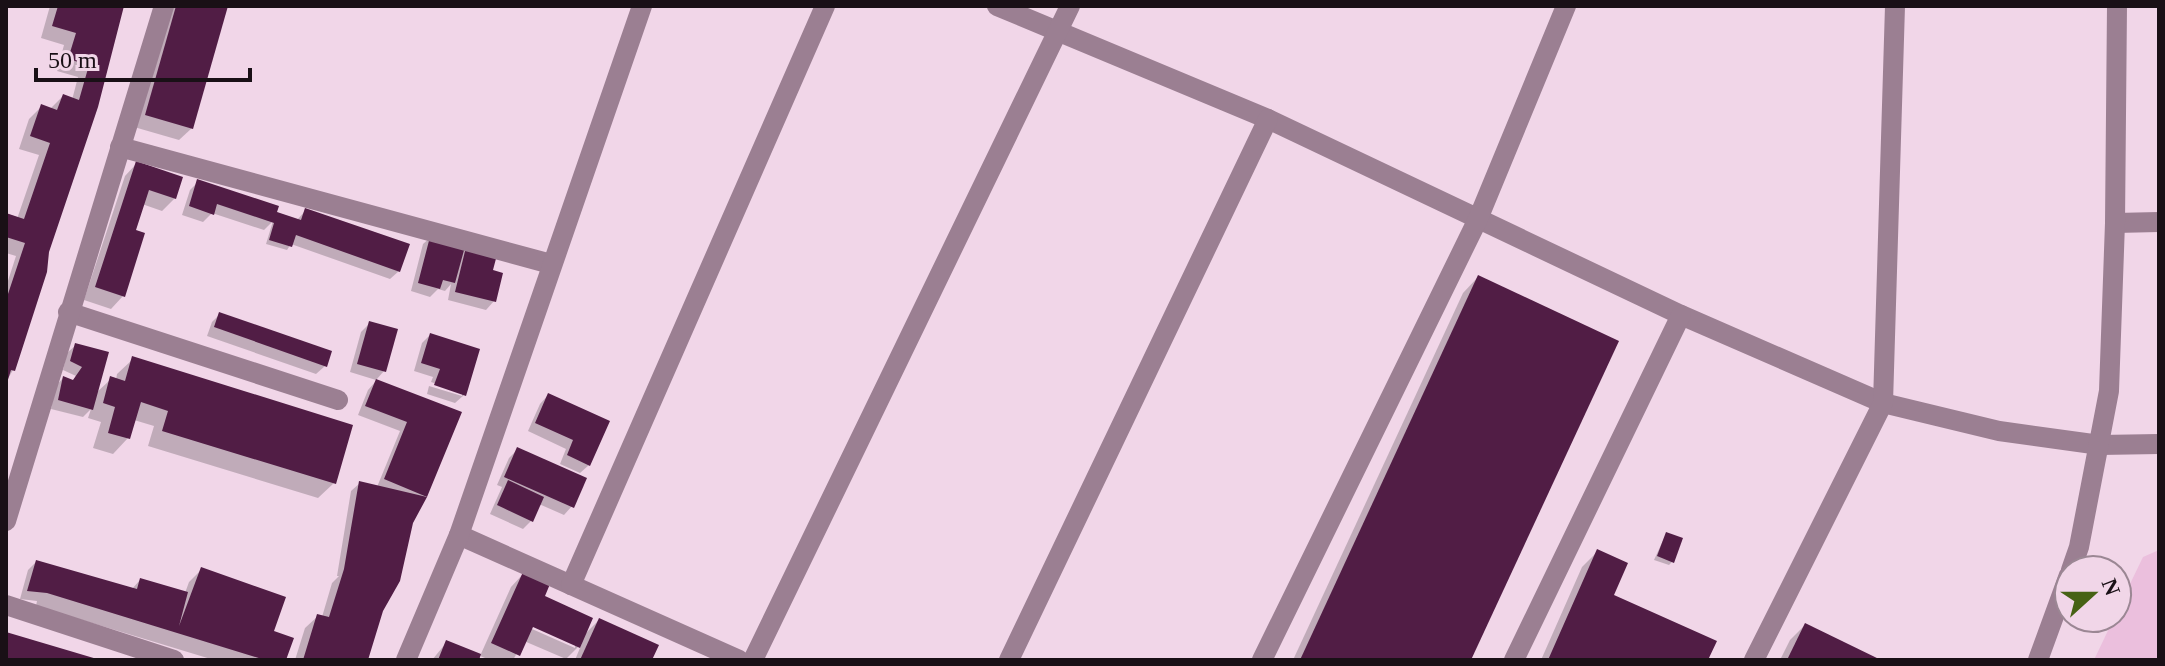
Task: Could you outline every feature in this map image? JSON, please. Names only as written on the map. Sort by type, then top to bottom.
[{"type":"street","points":[[6,521],[164,6]]},
{"type":"street","points":[[406,660],[459,535],[642,6]]},
{"type":"street","points":[[571,585],[825,6]]},
{"type":"street","points":[[997,6],[1268,119],[1681,315],[1883,403],[1999,431],[2100,445],[2159,444]]},
{"type":"street","points":[[753,660],[1070,6]]},
{"type":"street","points":[[1262,660],[1478,219],[1566,6]]},
{"type":"street","points":[[1754,660],[1883,403],[1895,6]]},
{"type":"street","points":[[2076,554],[2109,391],[2115,223],[2117,6]]},
{"type":"street","points":[[1009,660],[1268,119]]},
{"type":"street","points":[[120,147],[551,264]]},
{"type":"street","points":[[2115,223],[2159,222]]},
{"type":"street","points":[[68,312],[338,400]]},
{"type":"street","points":[[1514,660],[1681,315]]},
{"type":"street","points":[[459,535],[739,660]]},
{"type":"street","points":[[6,605],[174,660]]},
{"type":"street","points":[[2038,660],[2053,619]]},
{"type":"shaded area","points":[[2159,550],[2159,660],[2094,660],[2106,634],[2133,634],[2133,578],[2143,557]]},
{"type":"building","points":[[58,6],[124,6],[98,107],[49,252],[47,272],[15,371],[11,370],[6,386],[6,300],[25,243],[6,237],[6,213],[24,219],[50,143],[30,136],[41,104],[57,110],[63,94],[79,100],[89,65],[68,59],[76,33],[52,26]]},
{"type":"building","points":[[176,6],[228,6],[193,129],[145,115]]},
{"type":"building","points":[[136,161],[183,177],[176,199],[149,190],[136,230],[145,233],[125,297],[95,287]]},
{"type":"building","points":[[197,179],[279,206],[277,212],[301,220],[305,208],[410,244],[400,272],[296,235],[292,247],[269,240],[274,223],[217,204],[214,215],[189,206]]},
{"type":"building","points":[[431,233],[466,243],[455,283],[443,280],[440,289],[418,283]]},
{"type":"building","points":[[467,243],[498,251],[493,270],[503,273],[496,302],[455,292]]},
{"type":"building","points":[[1478,275],[1619,341],[1471,660],[1300,660]]},
{"type":"building","points":[[219,312],[332,351],[327,367],[214,327]]},
{"type":"building","points":[[369,321],[398,329],[386,372],[357,364]]},
{"type":"building","points":[[430,333],[480,349],[466,396],[434,385],[440,369],[421,363]]},
{"type":"building","points":[[75,343],[109,352],[93,410],[58,400],[63,376],[73,380],[82,367],[70,361]]},
{"type":"building","points":[[132,356],[353,425],[336,484],[162,431],[168,411],[141,402],[130,439],[108,433],[115,407],[103,403],[110,376],[125,381]]},
{"type":"building","points":[[376,379],[462,412],[427,497],[384,479],[407,422],[365,406]]},
{"type":"building","points":[[548,393],[610,421],[590,466],[567,455],[573,440],[535,423]]},
{"type":"building","points":[[517,447],[587,478],[574,508],[504,477]]},
{"type":"building","points":[[508,480],[544,497],[533,522],[497,505]]},
{"type":"building","points":[[359,481],[427,497],[413,523],[400,581],[383,611],[368,660],[303,660],[317,614],[329,617],[344,569]]},
{"type":"building","points":[[1666,532],[1683,538],[1674,563],[1657,556]]},
{"type":"building","points":[[1597,549],[1628,563],[1614,595],[1717,641],[1708,660],[1548,660]]},
{"type":"building","points":[[36,560],[137,589],[140,578],[188,592],[179,626],[201,567],[286,597],[274,631],[294,638],[286,660],[265,660],[47,593],[27,591]]},
{"type":"building","points":[[523,572],[550,584],[545,596],[593,618],[580,648],[533,627],[520,656],[491,643]]},
{"type":"building","points":[[599,618],[659,645],[652,660],[580,660]]},
{"type":"building","points":[[1805,623],[1881,660],[1787,660]]},
{"type":"building","points":[[6,632],[97,659],[97,660],[6,660]]},
{"type":"building","points":[[446,640],[481,654],[479,660],[438,660]]}]
